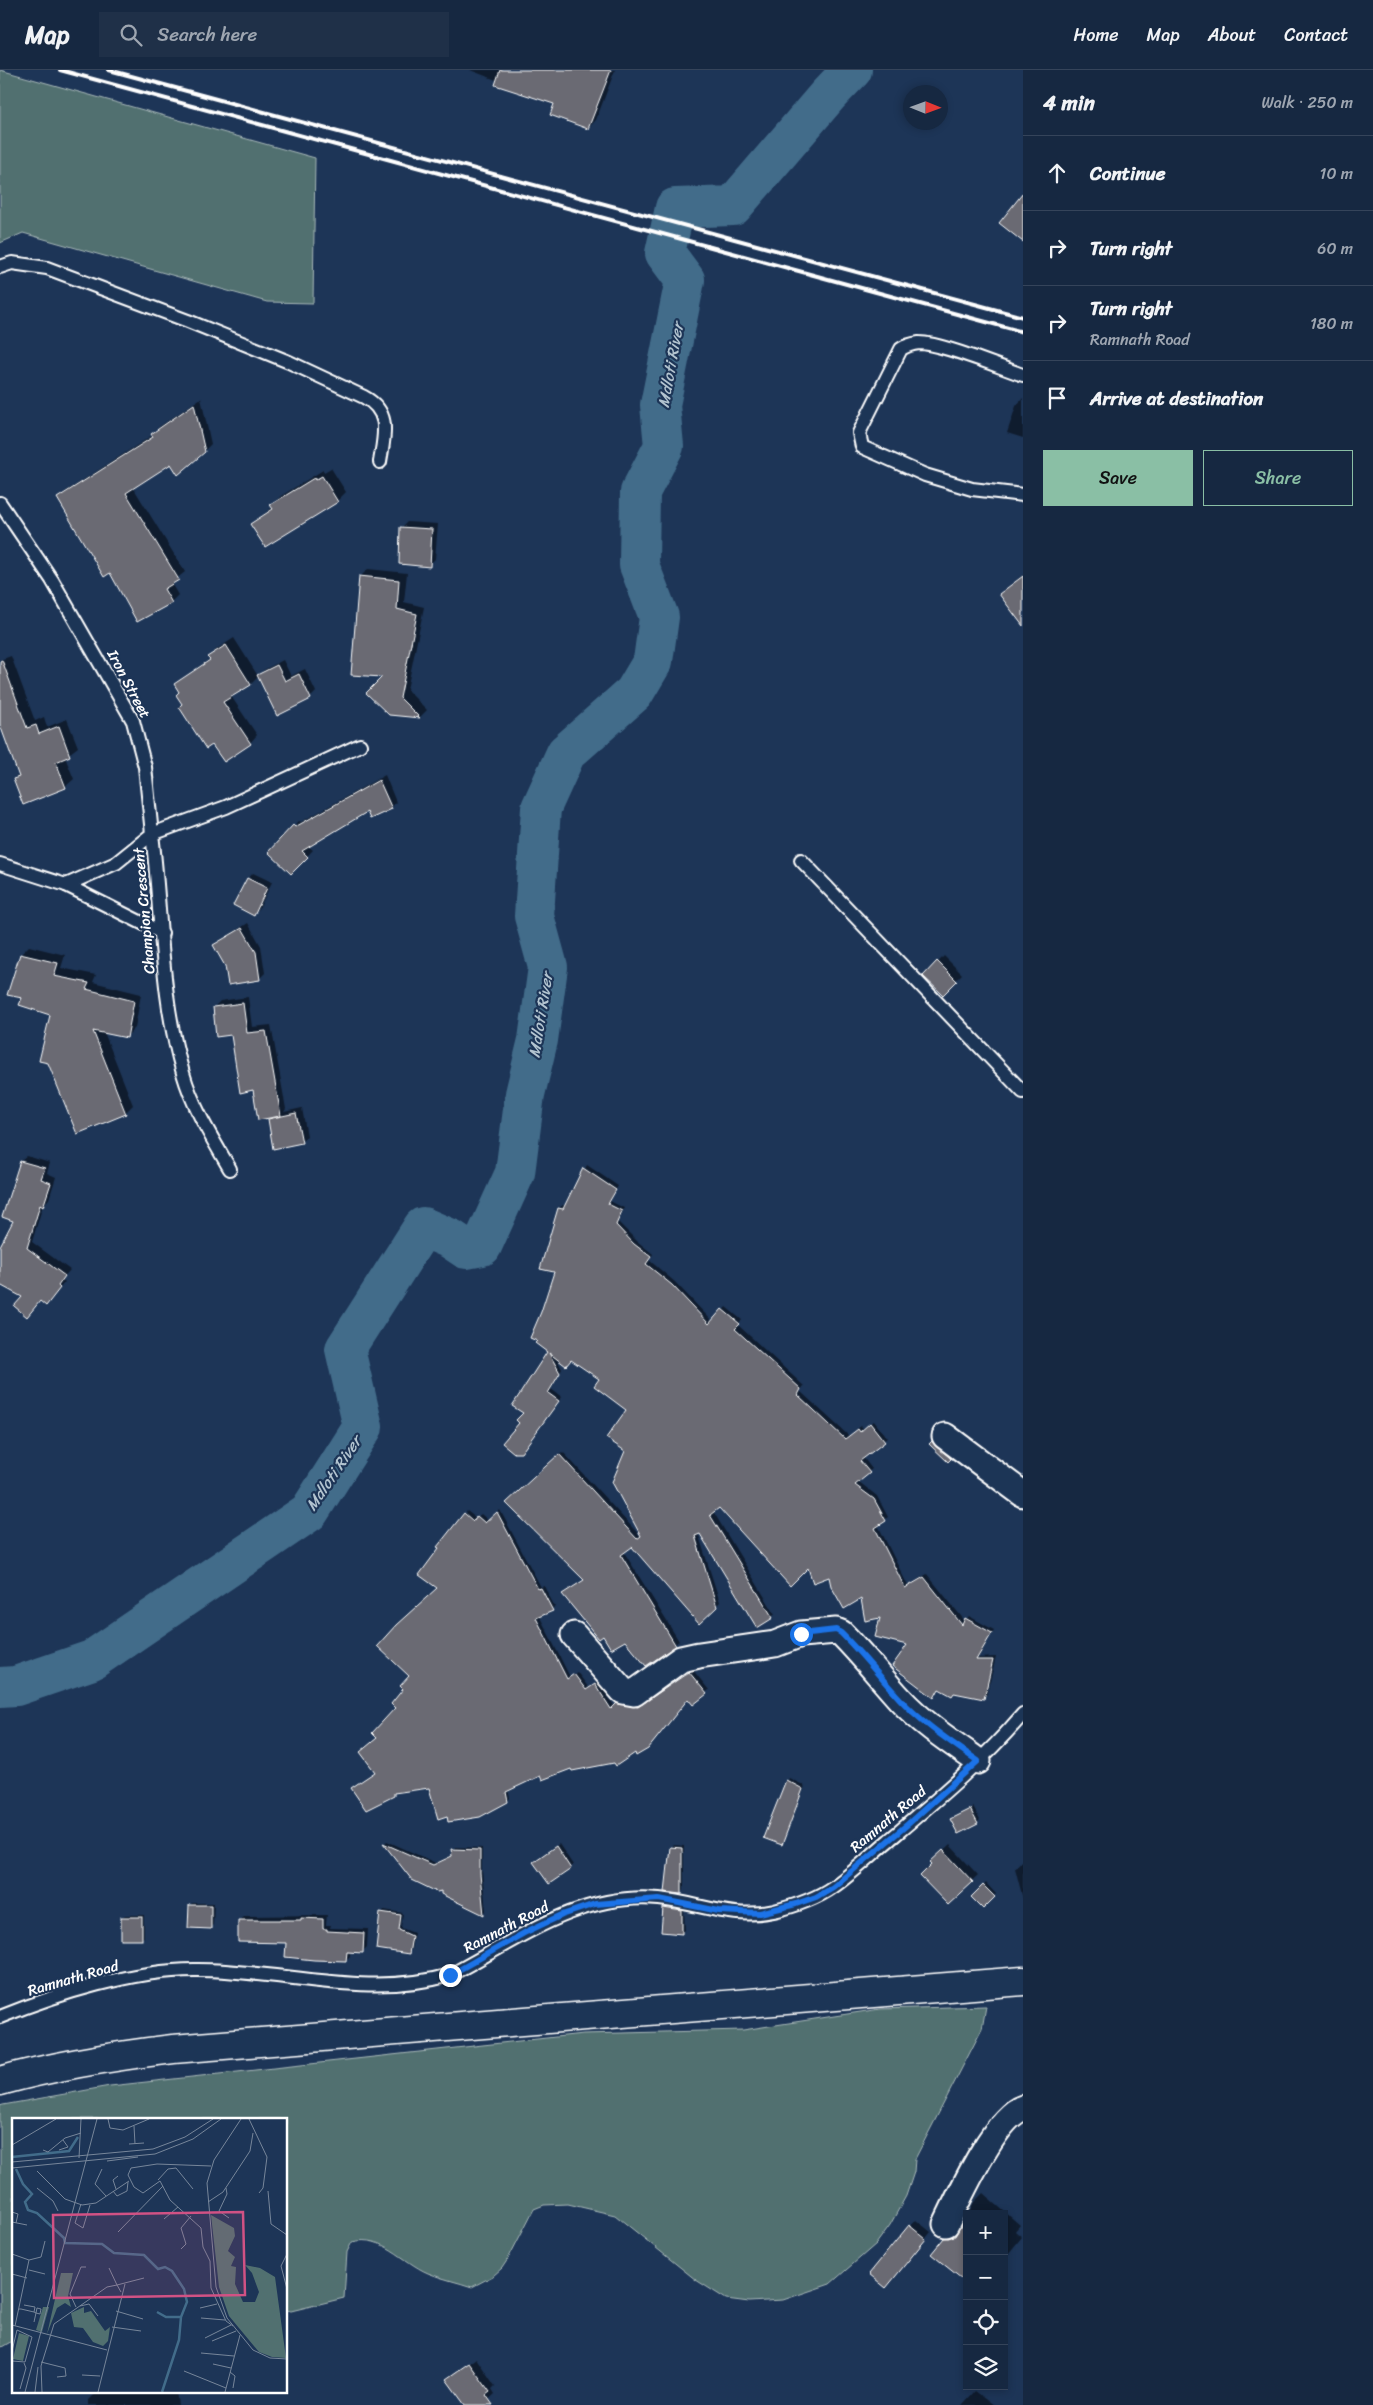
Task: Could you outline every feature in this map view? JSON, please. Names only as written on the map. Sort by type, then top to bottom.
[{"type":"street","points":[[945,1436],[1023,1494]]},
{"type":"street","points":[[574,1635],[623,1691],[634,1693],[681,1660],[699,1654],[776,1644],[801,1634],[836,1630],[876,1669],[907,1705],[932,1728],[978,1761]]},
{"type":"street","points":[[0,2081],[32,2072],[102,2058],[173,2049],[1023,1981]]},
{"type":"street","points":[[946,2224],[980,2156],[995,2133],[1019,2109],[1023,2108]]},
{"type":"lane","points":[[0,267],[12,263],[47,268],[206,328],[289,362],[370,400],[381,411],[384,422],[380,462]]},
{"type":"lane","points":[[1023,375],[937,346],[921,343],[908,345],[901,349],[859,433],[862,447],[926,475],[972,489],[1023,495]]},
{"type":"lane","name":"Iron Street","points":[[0,503],[52,580],[134,721],[145,767],[152,834]]},
{"type":"lane","name":"Champion Crescent","points":[[230,1169],[194,1104],[183,1074],[176,1046],[152,834],[226,807],[360,745]]},
{"type":"lane","points":[[66,885],[116,863],[152,834]]},
{"type":"lane","points":[[801,860],[1023,1092]]},
{"type":"lane","points":[[0,864],[66,885],[162,933]]},
{"type":"lane","name":"Ramnath Road","points":[[0,2017],[89,1987],[147,1975],[197,1970],[319,1982],[393,1985],[430,1981],[450,1975],[562,1915],[595,1904],[659,1899],[719,1911],[751,1913],[776,1910],[816,1897],[833,1887],[908,1824],[978,1761],[1023,1714]]},
{"type":"green space","points":[[0,70],[315,158],[313,303],[267,302],[23,233],[0,243]]},
{"type":"green space","points":[[986,2006],[982,2029],[915,2159],[914,2172],[906,2196],[890,2225],[876,2244],[830,2284],[783,2300],[749,2302],[726,2299],[696,2280],[615,2215],[568,2204],[544,2205],[534,2209],[502,2268],[493,2276],[472,2287],[428,2273],[383,2245],[363,2241],[352,2242],[347,2252],[344,2298],[288,2310],[288,2118],[12,2118],[12,2341],[0,2348],[0,2106],[110,2086],[583,2034],[743,2030],[880,2009]]},
{"type":"building","points":[[500,70],[611,70],[588,129],[550,115],[554,104],[495,85]]},
{"type":"building","points":[[1023,193],[1023,242],[999,223]]},
{"type":"building","points":[[194,404],[205,452],[178,475],[171,464],[126,493],[179,580],[164,589],[172,603],[137,622],[110,573],[104,577],[57,498],[153,437],[151,434]]},
{"type":"building","points":[[322,476],[338,502],[265,547],[250,524],[273,509],[270,505],[314,478],[315,480]]},
{"type":"building","points":[[400,527],[432,529],[430,567],[399,564]]},
{"type":"building","points":[[359,576],[399,580],[397,609],[417,614],[400,698],[420,718],[389,715],[366,693],[382,677],[351,675]]},
{"type":"building","points":[[1023,576],[1023,626],[999,594]]},
{"type":"building","points":[[226,645],[251,685],[223,702],[251,744],[224,762],[212,745],[206,749],[179,707],[182,704],[176,695],[179,692],[174,684],[210,660],[207,657]]},
{"type":"building","points":[[2,660],[27,728],[36,725],[39,734],[59,726],[70,756],[56,762],[66,788],[23,805],[13,779],[19,777],[0,725],[0,661]]},
{"type":"building","points":[[277,665],[285,681],[299,674],[311,699],[277,716],[257,675]]},
{"type":"building","points":[[379,780],[392,809],[370,819],[367,812],[302,851],[308,857],[291,874],[268,852],[293,825],[295,827]]},
{"type":"building","points":[[247,878],[267,888],[254,916],[233,905]]},
{"type":"building","points":[[242,928],[256,952],[260,980],[228,985],[225,966],[213,945]]},
{"type":"building","points":[[20,954],[58,963],[54,976],[89,983],[86,989],[134,1001],[127,1038],[93,1031],[126,1114],[77,1134],[48,1063],[39,1061],[50,1015],[19,1005],[22,998],[7,995]]},
{"type":"building","points":[[937,961],[957,981],[943,995],[923,976]]},
{"type":"building","points":[[243,1003],[247,1033],[266,1031],[281,1116],[258,1120],[253,1090],[240,1093],[231,1035],[216,1037],[213,1007]]},
{"type":"building","points":[[296,1113],[302,1143],[273,1149],[268,1119]]},
{"type":"building","points":[[20,1161],[45,1168],[41,1179],[51,1183],[43,1207],[40,1205],[27,1248],[65,1276],[58,1286],[60,1288],[46,1306],[40,1301],[27,1317],[14,1306],[22,1297],[0,1285],[0,1246],[13,1221],[2,1217]]},
{"type":"building","points":[[583,1168],[616,1190],[608,1204],[622,1211],[616,1225],[634,1244],[651,1257],[646,1264],[672,1285],[709,1324],[722,1309],[740,1324],[735,1329],[801,1389],[798,1395],[845,1439],[858,1429],[860,1432],[870,1423],[885,1442],[860,1461],[870,1473],[855,1485],[874,1499],[886,1521],[875,1528],[905,1588],[924,1577],[962,1625],[965,1618],[992,1633],[976,1660],[993,1660],[984,1699],[954,1693],[952,1696],[939,1689],[934,1698],[892,1666],[907,1645],[875,1637],[880,1618],[865,1621],[861,1599],[844,1609],[831,1586],[829,1577],[813,1583],[808,1568],[790,1586],[719,1508],[710,1515],[773,1618],[757,1628],[700,1534],[695,1536],[717,1607],[699,1624],[632,1547],[621,1555],[676,1646],[646,1666],[625,1641],[611,1649],[603,1636],[599,1639],[562,1594],[584,1580],[506,1503],[559,1454],[637,1539],[641,1536],[612,1482],[625,1451],[606,1438],[626,1410],[594,1386],[599,1379],[571,1360],[566,1366],[549,1353],[560,1373],[548,1393],[559,1401],[521,1453],[514,1453],[502,1443],[519,1423],[516,1420],[523,1413],[512,1406],[547,1352],[535,1343],[537,1341],[530,1338],[554,1272],[540,1269],[558,1208],[563,1209]]},
{"type":"building","points":[[932,1441],[951,1459],[948,1462],[929,1444]]},
{"type":"building","points":[[497,1512],[538,1589],[541,1588],[553,1611],[536,1618],[567,1679],[574,1674],[586,1690],[595,1684],[611,1709],[617,1703],[638,1707],[689,1672],[707,1694],[693,1705],[688,1699],[648,1749],[636,1756],[635,1753],[616,1766],[614,1763],[572,1771],[571,1769],[542,1780],[540,1776],[506,1792],[508,1802],[480,1817],[448,1822],[447,1816],[438,1819],[429,1788],[394,1793],[394,1796],[366,1810],[351,1788],[375,1772],[360,1752],[377,1738],[372,1733],[395,1708],[391,1704],[403,1689],[400,1686],[409,1676],[377,1646],[396,1625],[437,1588],[419,1575],[439,1548],[437,1547],[464,1513],[473,1521],[477,1516],[485,1523]]},
{"type":"building","points":[[786,1780],[803,1789],[782,1845],[763,1838]]},
{"type":"building","points":[[970,1809],[978,1824],[958,1834],[950,1819]]},
{"type":"building","points":[[383,1843],[433,1865],[452,1856],[451,1849],[480,1850],[484,1915],[441,1894],[441,1891],[437,1892],[412,1880]]},
{"type":"building","points":[[556,1846],[571,1869],[549,1884],[533,1862]]},
{"type":"building","points":[[670,1847],[682,1848],[682,1894],[665,1892]]},
{"type":"building","points":[[943,1850],[973,1882],[948,1905],[920,1876],[932,1864],[930,1862]]},
{"type":"building","points":[[983,1885],[995,1897],[983,1909],[971,1897]]},
{"type":"building","points":[[189,1905],[211,1905],[211,1929],[188,1928]]},
{"type":"building","points":[[663,1908],[682,1911],[682,1934],[661,1932]]},
{"type":"building","points":[[380,1912],[401,1915],[399,1930],[412,1936],[409,1954],[376,1949]]},
{"type":"building","points":[[121,1917],[142,1917],[142,1940],[121,1940]]},
{"type":"building","points":[[301,1918],[323,1919],[323,1929],[327,1929],[327,1931],[364,1933],[363,1953],[347,1952],[346,1961],[314,1960],[285,1957],[286,1943],[238,1942],[238,1920],[301,1920]]},
{"type":"building","points":[[963,2221],[963,2280],[931,2254],[944,2238],[955,2236]]},
{"type":"building","points":[[909,2225],[926,2239],[886,2288],[869,2274]]},
{"type":"building","points":[[469,2363],[490,2392],[486,2395],[493,2405],[465,2405],[446,2379]]},
{"type":"waterway","name":"Mdloti River","points":[[0,1687],[16,1686],[92,1660],[309,1512],[363,1427],[345,1349],[423,1227],[451,1239],[466,1249],[482,1246],[515,1173],[525,1094],[538,1040],[548,967],[534,916],[541,808],[566,753],[634,693],[653,661],[659,617],[639,565],[640,492],[664,446],[660,405],[685,280],[665,253],[675,208],[733,206],[828,95],[852,70]]},
{"type":"railway","points":[[60,70],[1023,332]]},
{"type":"railway","points":[[109,70],[1023,317]]},
{"type":"route","points":[[450,1975],[526,1932],[562,1915],[595,1904],[659,1899],[719,1911],[760,1913],[776,1910],[816,1897],[833,1887],[908,1824],[978,1761],[932,1728],[901,1700],[876,1669],[841,1633],[836,1630],[823,1634],[801,1634]]}]
